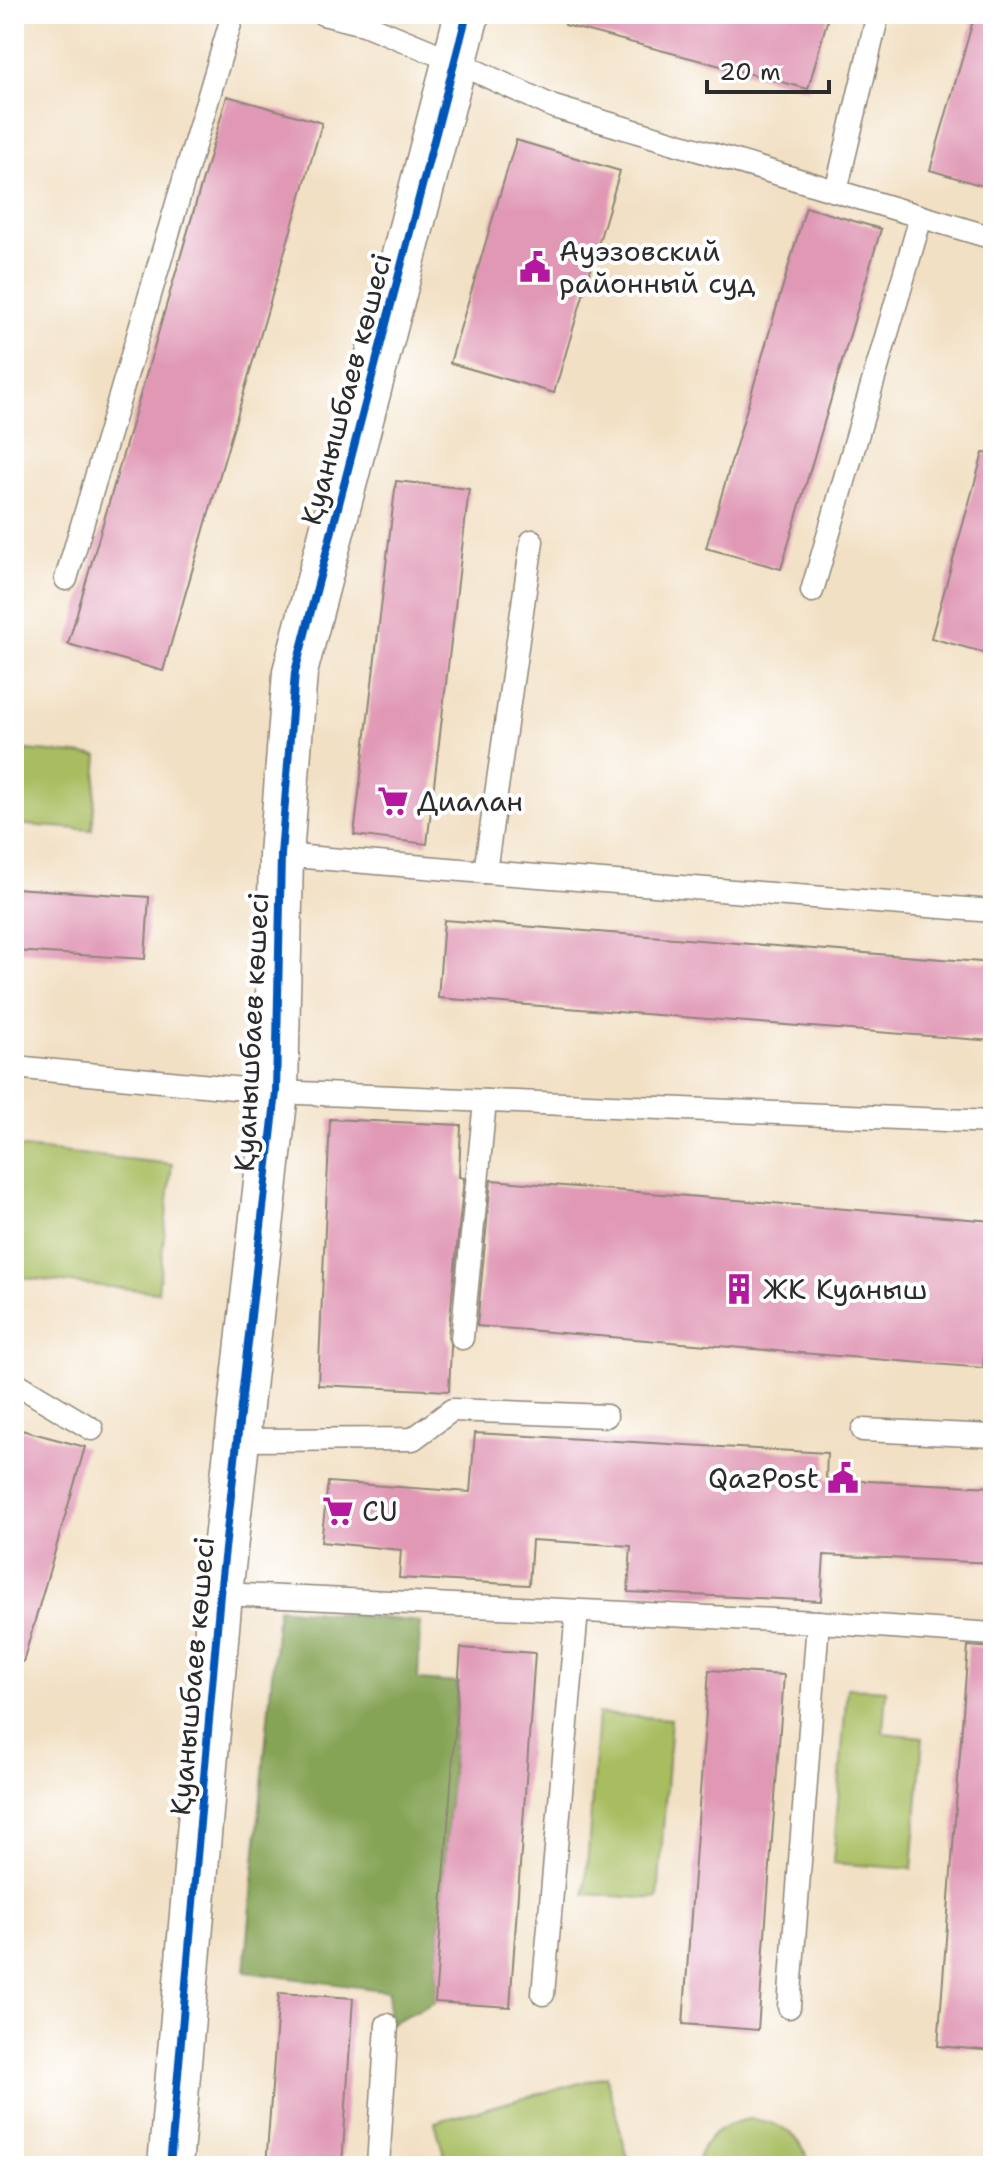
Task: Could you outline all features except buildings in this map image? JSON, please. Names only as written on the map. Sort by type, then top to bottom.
[{"type":"street","name":"Қуанышбаев көшесі","points":[[170,2166],[220,1594],[276,1092],[281,855],[295,672],[467,14]]},
{"type":"lane","points":[[66,579],[233,14]]},
{"type":"lane","points":[[323,14],[364,24],[554,107],[993,238]]},
{"type":"lane","points":[[836,191],[878,14]]},
{"type":"lane","points":[[812,591],[921,217]]},
{"type":"lane","points":[[485,872],[532,541]]},
{"type":"lane","points":[[281,855],[993,911]]},
{"type":"lane","points":[[14,1067],[276,1092],[993,1122]]},
{"type":"lane","points":[[462,1338],[485,1101]]},
{"type":"lane","points":[[14,1382],[92,1429]]},
{"type":"lane","points":[[237,1440],[413,1439],[452,1410],[606,1416]]},
{"type":"lane","points":[[863,1430],[993,1436]]},
{"type":"lane","points":[[220,1594],[818,1622],[993,1634]]},
{"type":"lane","points":[[543,1994],[577,1611]]},
{"type":"lane","points":[[789,2007],[818,1622]]},
{"type":"lane","points":[[378,2166],[387,2025]]},
{"type":"green space","points":[[14,749],[98,756],[92,830],[14,824]]},
{"type":"green space","points":[[14,1147],[172,1164],[158,1292],[14,1277]]},
{"type":"green space","points":[[278,1608],[420,1622],[418,1680],[458,1683],[435,2002],[387,2025],[389,1991],[245,1972]]},
{"type":"green space","points":[[847,1688],[886,1690],[883,1733],[923,1737],[912,1869],[833,1863]]},
{"type":"green space","points":[[598,1714],[671,1719],[658,1899],[585,1894]]},
{"type":"green space","points":[[606,2076],[630,2166],[447,2166],[435,2122]]},
{"type":"green space","points":[[749,2119],[770,2123],[788,2132],[801,2146],[808,2166],[696,2166],[704,2147],[715,2133],[730,2124]]},
{"type":"cycle path","points":[[170,2166],[220,1594],[276,1092],[281,855],[295,672],[467,14]]},
{"type":"place","name":"Ауэзовский районный суд","points":[[535,267]]},
{"type":"place","name":"Диалан","points":[[393,801]]},
{"type":"place","name":"ЖК Куаныш","points":[[739,1289]]},
{"type":"place","name":"QazPost","points":[[843,1478]]},
{"type":"place","name":"CU","points":[[338,1511]]}]
